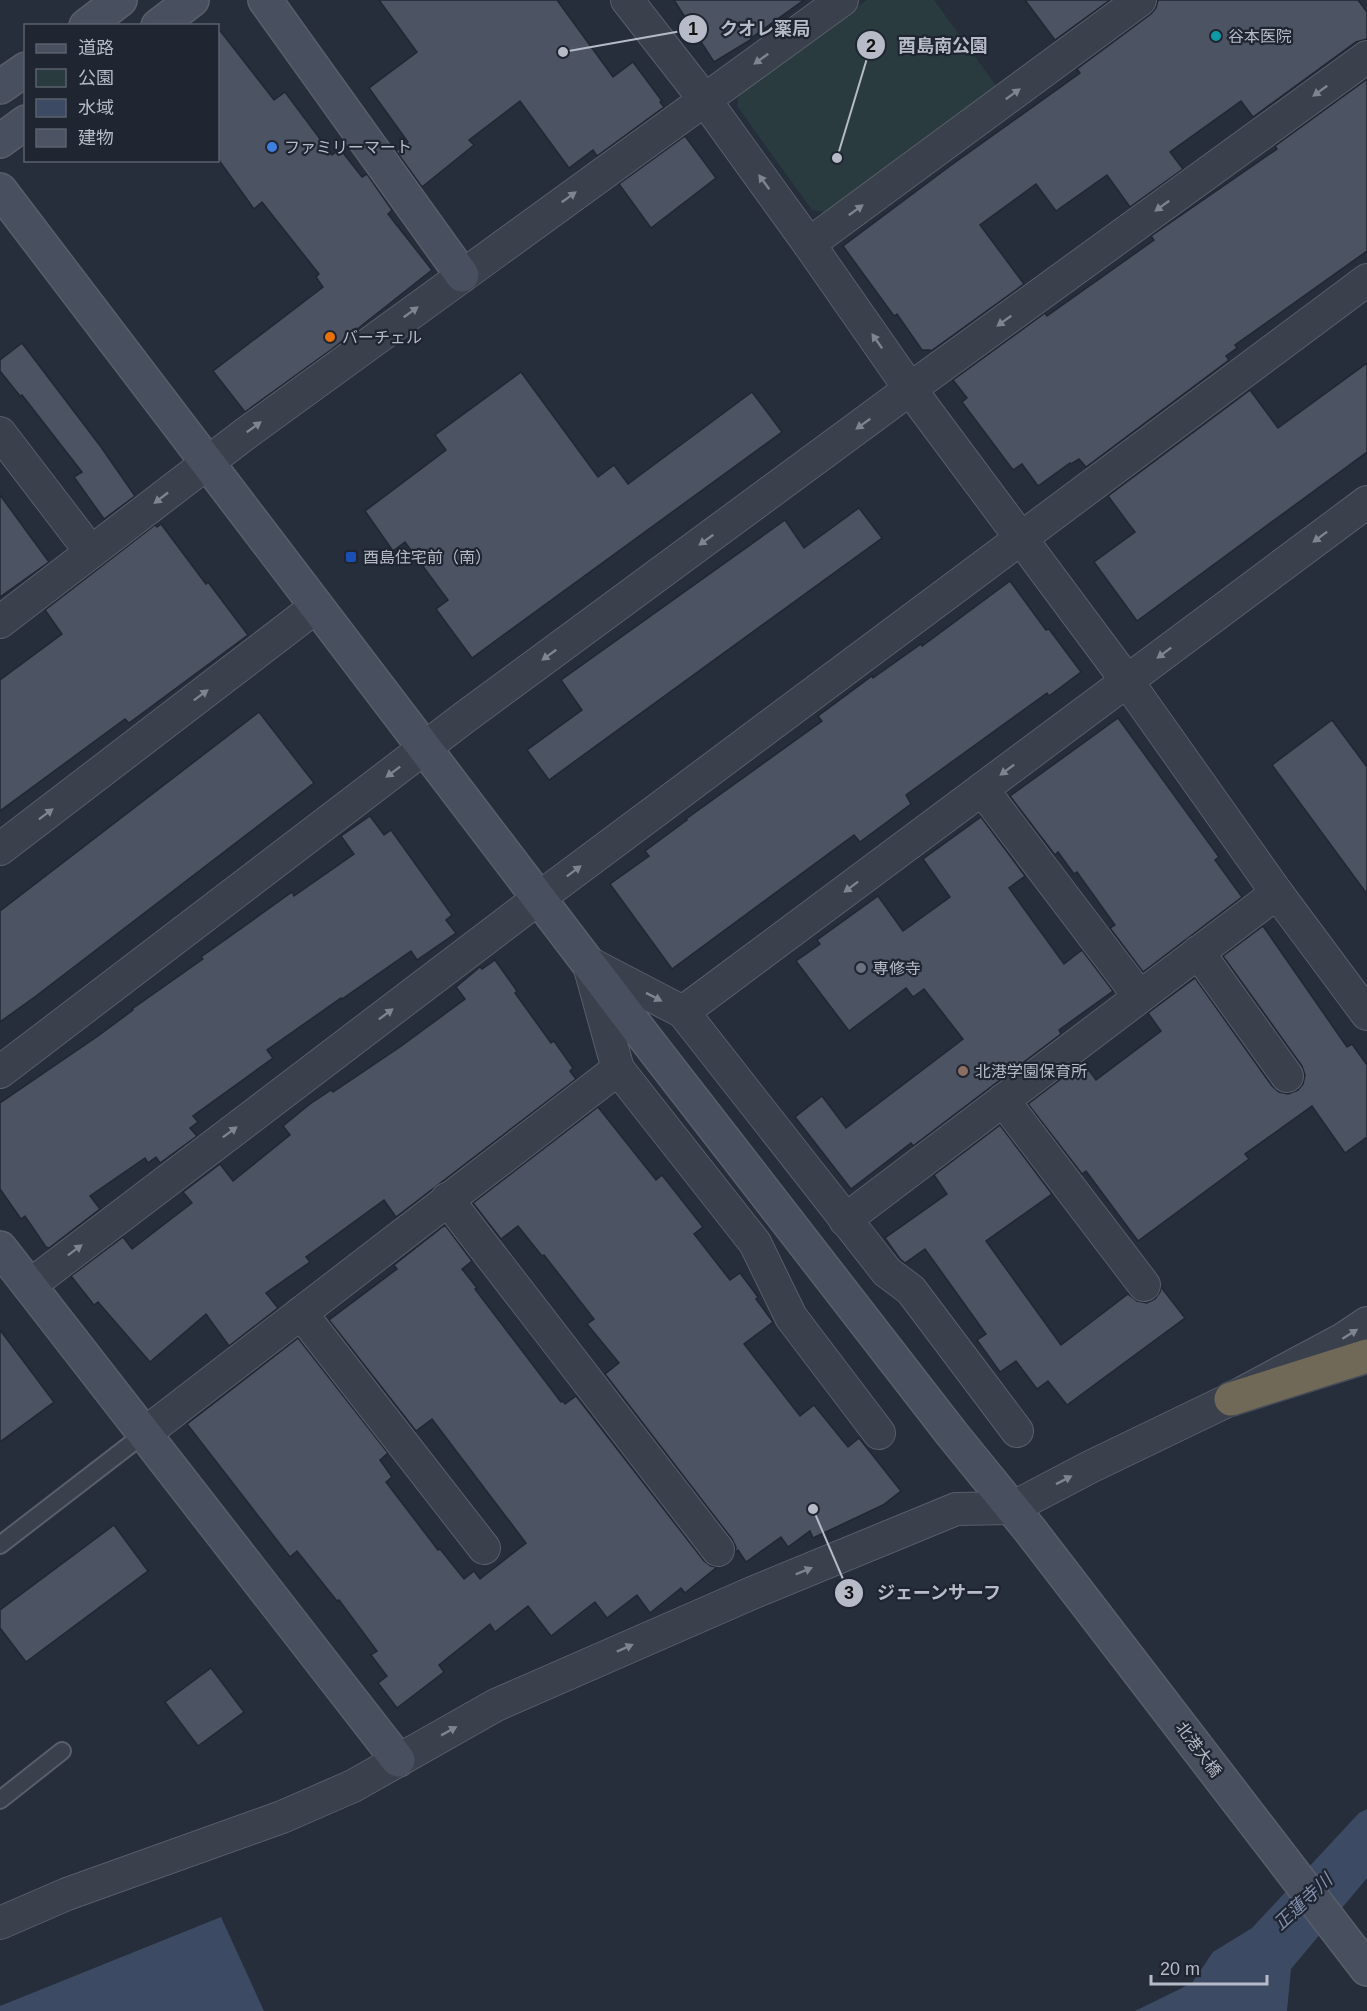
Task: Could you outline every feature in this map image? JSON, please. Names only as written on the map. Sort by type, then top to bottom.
[{"type":"highway","points":[[1231,1399],[1367,1356]]},
{"type":"street","points":[[89,24],[120,0]]},
{"type":"street","points":[[161,24],[192,0]]},
{"type":"street","points":[[265,0],[462,275]]},
{"type":"street","points":[[0,622],[207,462],[842,0]]},
{"type":"street","points":[[809,244],[1140,0]]},
{"type":"street","points":[[630,1],[705,100],[910,389],[1127,681],[1277,893],[1367,1014]]},
{"type":"street","points":[[0,1072],[424,748],[910,389],[1367,57]]},
{"type":"street","points":[[0,87],[24,70]]},
{"type":"street","points":[[0,141],[24,123]]},
{"type":"street","name":"北港大橋","points":[[0,190],[538,898],[952,1434],[1021,1519],[1367,1969]]},
{"type":"street","points":[[29,1286],[538,898],[1367,280]]},
{"type":"street","points":[[6,453],[91,552]]},
{"type":"street","points":[[683,1012],[1367,502]]},
{"type":"street","points":[[0,849],[317,606]]},
{"type":"street","points":[[982,789],[1139,996]]},
{"type":"street","points":[[845,1220],[1277,893]]},
{"type":"street","points":[[1198,952],[1287,1076]]},
{"type":"street","points":[[588,963],[683,1012],[887,1272],[911,1290],[1017,1431]]},
{"type":"street","points":[[588,963],[618,1069],[755,1243],[790,1317],[879,1433]]},
{"type":"street","points":[[144,1434],[618,1069]]},
{"type":"street","points":[[1003,1100],[1144,1286]]},
{"type":"street","points":[[447,1199],[718,1550]]},
{"type":"street","points":[[0,1248],[398,1760]]},
{"type":"street","points":[[300,1313],[484,1548]]},
{"type":"street","points":[[0,1923],[67,1894],[282,1817],[353,1786],[496,1705],[752,1593],[956,1509],[1021,1519],[1090,1467],[1231,1399],[1343,1339],[1367,1323]]},
{"type":"lane","points":[[1,1541],[144,1434]]},
{"type":"lane","points":[[0,1800],[62,1751]]},
{"type":"green space","points":[[867,0],[934,0],[997,87],[826,212],[812,210],[737,106],[739,93]]},
{"type":"water","name":"正蓮寺川","points":[[1367,1809],[1367,1878],[1291,1969],[1287,2011],[1135,2011],[1192,1983],[1213,1952],[1252,1928],[1359,1813]]},
{"type":"water","points":[[221,1917],[264,2011],[0,2011],[0,2006]]},
{"type":"building","points":[[379,0],[557,0],[613,77],[633,62],[664,107],[597,156],[593,150],[569,168],[520,101],[469,140],[474,145],[422,187],[396,151],[408,142],[369,88],[417,52]]},
{"type":"building","points":[[674,0],[804,0],[752,39],[714,62]]},
{"type":"building","points":[[1025,0],[1110,0],[1055,40]]},
{"type":"building","points":[[1158,0],[1358,0],[1367,12],[1367,39],[1356,42],[1253,117],[1241,101],[1170,152],[1183,169],[1130,207],[1107,175],[1056,211],[1036,184],[980,225],[1024,284],[931,351],[922,350],[897,314],[894,316],[843,246],[1080,73],[1077,69],[1151,14]]},
{"type":"building","points":[[219,29],[274,100],[285,92],[332,155],[340,149],[362,177],[367,174],[392,210],[388,214],[432,270],[332,349],[245,412],[213,371],[323,287],[316,277],[319,274],[262,202],[254,209],[219,160]]},
{"type":"building","points":[[1367,79],[1367,251],[1235,345],[1237,348],[1226,356],[1229,360],[1086,467],[1079,459],[1038,486],[1022,464],[1013,470],[962,402],[967,398],[953,380],[1045,313],[1047,316],[1154,240],[1151,236],[1277,149],[1275,146]]},
{"type":"building","points":[[685,136],[716,178],[651,228],[619,184]]},
{"type":"building","points":[[22,343],[135,496],[104,519],[74,477],[82,472],[22,395],[20,396],[0,371],[0,360]]},
{"type":"building","points":[[1367,363],[1367,452],[1137,621],[1094,562],[1135,532],[1108,496],[1250,390],[1278,428]]},
{"type":"building","points":[[521,372],[598,477],[614,465],[628,484],[752,392],[782,432],[472,658],[436,609],[448,600],[405,542],[393,551],[365,511],[446,450],[435,435]]},
{"type":"building","points":[[0,495],[49,562],[0,597]]},
{"type":"building","points":[[859,508],[882,538],[549,780],[527,750],[582,710],[561,680],[785,520],[804,548]]},
{"type":"building","points":[[161,524],[248,635],[129,723],[125,719],[0,811],[0,680],[62,634],[45,610],[155,525],[157,527]]},
{"type":"building","points":[[1010,581],[1081,672],[1049,696],[1047,693],[906,795],[911,804],[860,842],[854,835],[672,969],[610,884],[649,856],[645,851],[686,819],[822,721],[818,716],[872,676],[873,678],[921,644],[922,646]]},
{"type":"building","points":[[259,712],[314,783],[0,1022],[0,911]]},
{"type":"building","points":[[1118,718],[1219,857],[1215,860],[1242,897],[1143,972],[1110,928],[1115,925],[1077,872],[1074,874],[1058,852],[1055,855],[1010,796]]},
{"type":"building","points":[[1332,720],[1367,767],[1367,894],[1272,765]]},
{"type":"building","points":[[370,816],[384,835],[391,830],[452,915],[446,920],[456,933],[417,960],[411,951],[267,1050],[273,1058],[193,1116],[198,1122],[190,1128],[197,1136],[160,1163],[156,1157],[148,1163],[145,1158],[90,1196],[100,1209],[49,1248],[46,1247],[25,1216],[21,1219],[0,1189],[0,1103],[98,1036],[203,959],[201,957],[292,892],[294,896],[354,854],[341,836]]},
{"type":"building","points":[[981,817],[1025,876],[1009,888],[1064,964],[1082,950],[1113,991],[1059,1030],[1061,1034],[913,1146],[911,1143],[851,1189],[795,1117],[822,1096],[846,1128],[963,1039],[924,989],[913,997],[906,988],[849,1031],[796,961],[820,944],[817,940],[878,896],[903,931],[950,897],[923,859]]},
{"type":"building","points":[[1263,926],[1347,1047],[1352,1044],[1367,1065],[1367,1137],[1345,1153],[1312,1106],[1245,1154],[1249,1159],[1138,1241],[1086,1171],[1082,1174],[1028,1104],[1083,1062],[1096,1080],[1161,1031],[1148,1013],[1195,978],[1272,1086],[1279,1092],[1288,1094],[1298,1090],[1303,1084],[1305,1075],[1302,1066],[1223,956]]},
{"type":"building","points":[[495,960],[517,991],[515,993],[551,1043],[554,1041],[573,1068],[570,1071],[576,1079],[396,1217],[384,1200],[306,1257],[310,1262],[266,1293],[278,1308],[229,1346],[206,1314],[150,1362],[98,1302],[94,1305],[71,1276],[123,1237],[132,1249],[192,1203],[183,1192],[220,1164],[233,1181],[290,1135],[283,1126],[310,1104],[331,1090],[333,1092],[400,1047],[465,999],[456,987],[480,967],[482,969]]},
{"type":"building","points":[[598,1107],[656,1180],[662,1175],[703,1227],[694,1234],[730,1280],[740,1273],[758,1297],[756,1299],[773,1322],[744,1344],[800,1416],[814,1405],[848,1447],[859,1438],[901,1491],[883,1505],[813,1538],[810,1531],[788,1547],[781,1537],[746,1562],[738,1550],[735,1553],[736,1547],[732,1539],[605,1374],[619,1363],[587,1324],[594,1319],[518,1226],[501,1239],[473,1203]]},
{"type":"building","points":[[1000,1125],[1052,1194],[986,1241],[1061,1345],[1128,1294],[1137,1301],[1147,1303],[1155,1299],[1161,1287],[1185,1318],[1067,1405],[1048,1381],[1037,1389],[1016,1361],[1000,1372],[977,1340],[986,1334],[925,1249],[905,1263],[885,1238],[947,1194],[934,1175]]},
{"type":"building","points":[[445,1225],[472,1261],[462,1269],[477,1288],[475,1289],[561,1402],[565,1404],[576,1396],[704,1561],[717,1567],[685,1593],[681,1588],[650,1613],[637,1595],[607,1618],[595,1602],[551,1636],[528,1606],[495,1632],[490,1624],[439,1665],[444,1672],[397,1708],[378,1683],[387,1676],[371,1655],[377,1651],[339,1600],[337,1601],[297,1551],[290,1557],[187,1424],[298,1338],[388,1453],[380,1460],[392,1477],[386,1482],[438,1550],[440,1549],[464,1579],[474,1571],[480,1579],[526,1543],[432,1419],[416,1431],[329,1320],[397,1269],[394,1265]]},
{"type":"building","points":[[0,1330],[54,1402],[0,1442]]},
{"type":"building","points":[[114,1525],[148,1571],[26,1662],[0,1628],[0,1610]]},
{"type":"building","points":[[211,1668],[244,1712],[198,1746],[165,1702]]},
{"type":"place","name":"谷本医院","points":[[1216,36]]},
{"type":"place","name":"クオレ薬局","points":[[563,52]]},
{"type":"place","name":"ファミリーマート","points":[[272,147]]},
{"type":"place","name":"酉島南公園","points":[[837,158]]},
{"type":"place","name":"バーチェル","points":[[330,337]]},
{"type":"place","name":"酉島住宅前（南）","points":[[351,557]]},
{"type":"place","name":"専修寺","points":[[861,968]]},
{"type":"place","name":"北港学園保育所","points":[[963,1071]]},
{"type":"place","name":"ジェーンサーフ","points":[[813,1509]]}]
